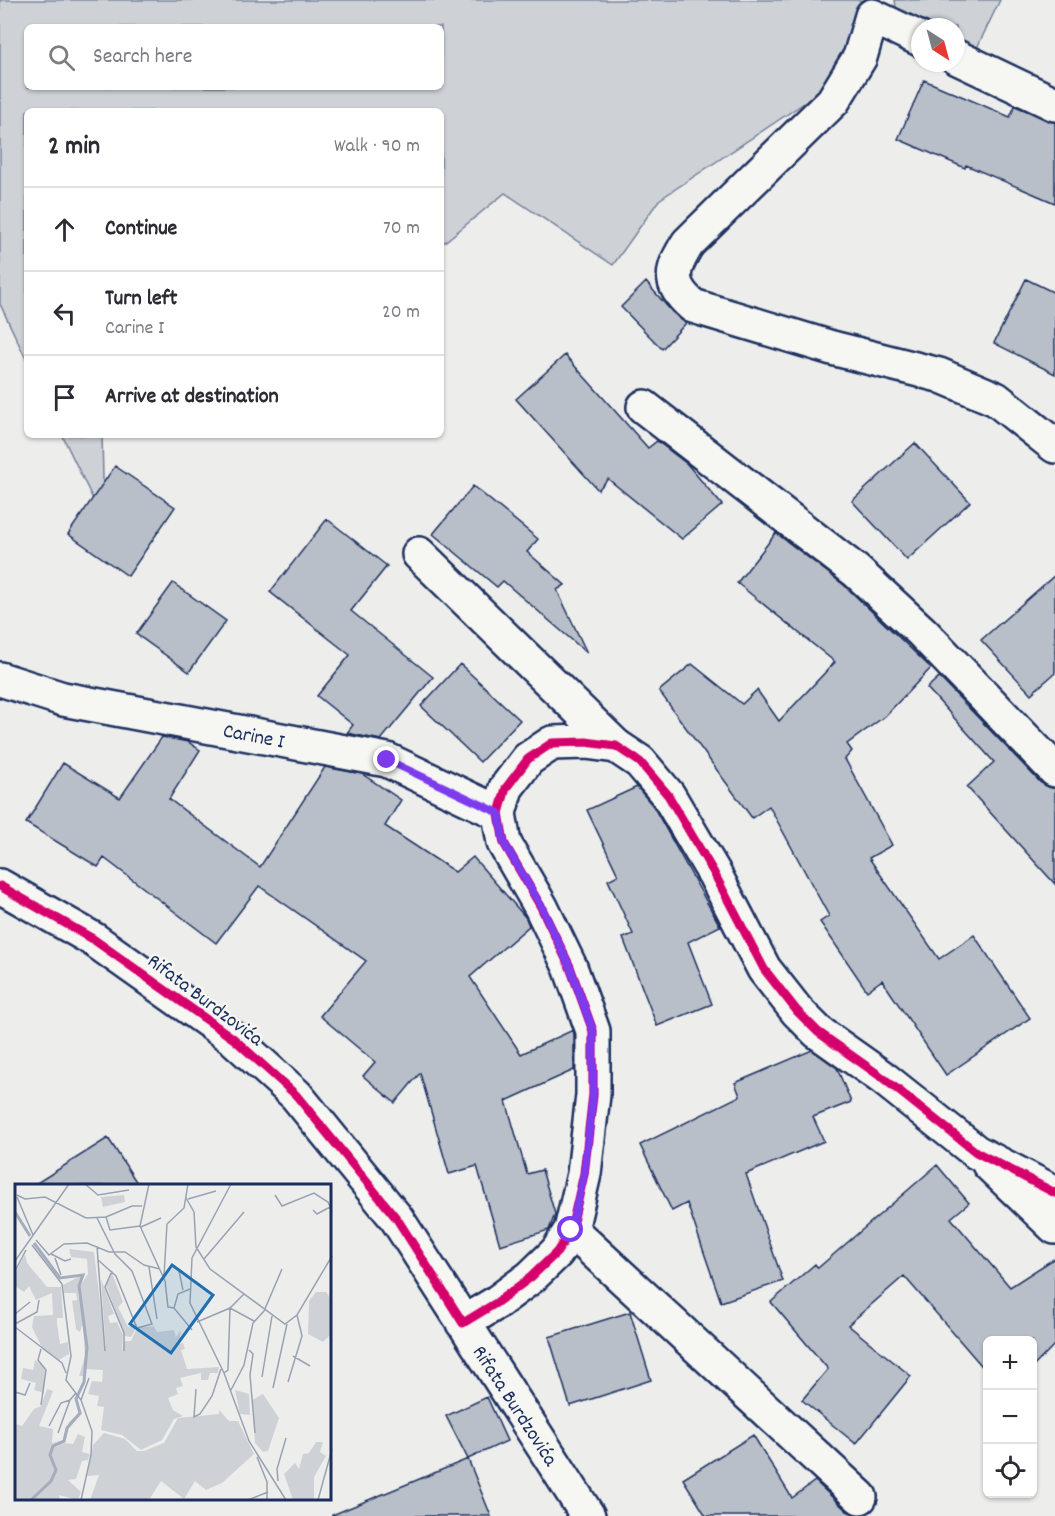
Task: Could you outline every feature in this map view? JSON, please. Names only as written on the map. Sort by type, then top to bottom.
[{"type":"street","points":[[911,33],[871,8],[860,57],[833,101],[688,243],[675,263],[674,279],[679,294],[693,306],[958,383],[996,399],[1055,446]]},
{"type":"street","points":[[965,61],[1055,104]]},
{"type":"street","points":[[644,407],[856,571],[922,632],[1055,770]]},
{"type":"street","points":[[419,554],[616,746],[640,762],[668,795],[714,873],[764,969],[797,1011],[818,1032],[883,1078],[976,1152],[1055,1227]]},
{"type":"street","name":"Carine I","points":[[0,679],[63,699],[387,760],[499,813]]},
{"type":"street","points":[[463,1323],[496,1303],[531,1277],[557,1252],[571,1230],[584,1174],[593,1095],[593,1031],[570,967],[541,906],[504,843],[499,813],[506,788],[528,759],[552,744],[586,742],[616,746]]},
{"type":"street","name":"Rifata Burdzovića","points":[[0,886],[93,939],[234,1039],[296,1095],[397,1219],[588,1516]]},
{"type":"street","points":[[976,1152],[1055,1193]]},
{"type":"street","points":[[571,1230],[860,1497]]},
{"type":"shaded area","points":[[0,0],[868,0],[870,16],[816,95],[659,200],[613,265],[505,193],[444,243],[444,108],[24,108],[24,355],[0,304]]},
{"type":"shaded area","points":[[895,0],[1000,0],[973,56],[965,52],[965,18],[911,18],[911,25],[898,24]]},
{"type":"shaded area","points":[[63,438],[102,438],[104,522]]},
{"type":"building","points":[[924,80],[1010,117],[1015,106],[1055,122],[1055,203],[898,139]]},
{"type":"building","points":[[1026,279],[1055,293],[1055,374],[994,343]]},
{"type":"building","points":[[646,282],[672,312],[686,323],[662,349],[621,307]]},
{"type":"building","points":[[565,355],[648,448],[657,441],[687,464],[722,505],[682,539],[608,479],[598,490],[516,399]]},
{"type":"building","points":[[915,443],[970,502],[907,560],[852,501]]},
{"type":"building","points":[[115,466],[175,507],[128,576],[68,534]]},
{"type":"building","points":[[473,486],[538,539],[527,552],[565,585],[557,590],[587,653],[503,581],[497,587],[433,534]]},
{"type":"building","points":[[327,519],[387,566],[351,611],[433,677],[381,740],[347,733],[353,725],[317,696],[350,655],[270,592]]},
{"type":"building","points":[[776,533],[844,585],[931,668],[885,716],[847,744],[852,751],[845,759],[892,845],[869,858],[939,959],[974,935],[1030,1018],[946,1075],[882,980],[867,991],[820,922],[829,916],[769,806],[752,818],[659,691],[692,664],[742,704],[757,690],[779,721],[835,662],[737,583]]},
{"type":"building","points":[[1055,575],[1055,673],[1031,694],[981,640]]},
{"type":"building","points":[[173,583],[226,621],[189,672],[136,634]]},
{"type":"building","points":[[460,664],[520,720],[480,762],[421,706]]},
{"type":"building","points":[[939,677],[1041,783],[1055,788],[1055,884],[967,787],[994,762],[927,688]]},
{"type":"building","points":[[162,737],[188,742],[200,750],[169,799],[260,867],[325,767],[362,774],[401,800],[385,826],[455,872],[473,857],[526,918],[529,926],[470,977],[521,1054],[573,1030],[574,1070],[506,1101],[527,1174],[542,1170],[555,1214],[549,1230],[500,1245],[477,1166],[449,1174],[420,1073],[395,1103],[363,1076],[375,1062],[320,1016],[366,961],[259,886],[216,943],[104,858],[98,867],[26,823],[63,763],[120,798]]},
{"type":"building","points":[[637,787],[653,806],[720,926],[688,942],[712,1004],[657,1026],[623,938],[633,934],[608,880],[618,875],[587,810]]},
{"type":"building","points":[[812,1050],[837,1068],[851,1102],[813,1117],[824,1141],[746,1174],[783,1281],[721,1302],[687,1203],[672,1211],[640,1145],[740,1096],[735,1083]]},
{"type":"building","points":[[108,1138],[138,1184],[35,1184]]},
{"type":"building","points":[[937,1165],[969,1203],[951,1218],[1010,1287],[1055,1258],[1055,1344],[1037,1363],[1037,1336],[983,1336],[983,1367],[904,1276],[848,1325],[911,1376],[856,1444],[802,1400],[828,1369],[771,1302],[815,1264],[818,1268]]},
{"type":"building","points":[[630,1312],[651,1380],[570,1406],[549,1337]]},
{"type":"building","points":[[487,1397],[507,1441],[468,1459],[446,1416]]},
{"type":"building","points":[[753,1435],[792,1498],[815,1481],[847,1511],[860,1516],[706,1516],[683,1479]]},
{"type":"building","points":[[468,1459],[491,1516],[332,1516],[332,1515]]},
{"type":"cycle path","points":[[0,886],[93,939],[234,1039],[296,1095],[397,1219],[463,1323],[496,1303],[531,1277],[557,1252],[571,1230],[584,1174],[593,1095],[593,1031],[570,967],[541,907],[504,843],[499,813],[506,788],[528,759],[552,743],[586,742],[616,746],[640,762],[668,795],[714,873],[764,969],[797,1011],[818,1032],[883,1078],[976,1152],[1055,1193]]},
{"type":"route","points":[[387,760],[499,813],[504,843],[541,906],[570,967],[593,1031],[593,1095],[584,1174],[571,1230]]}]
